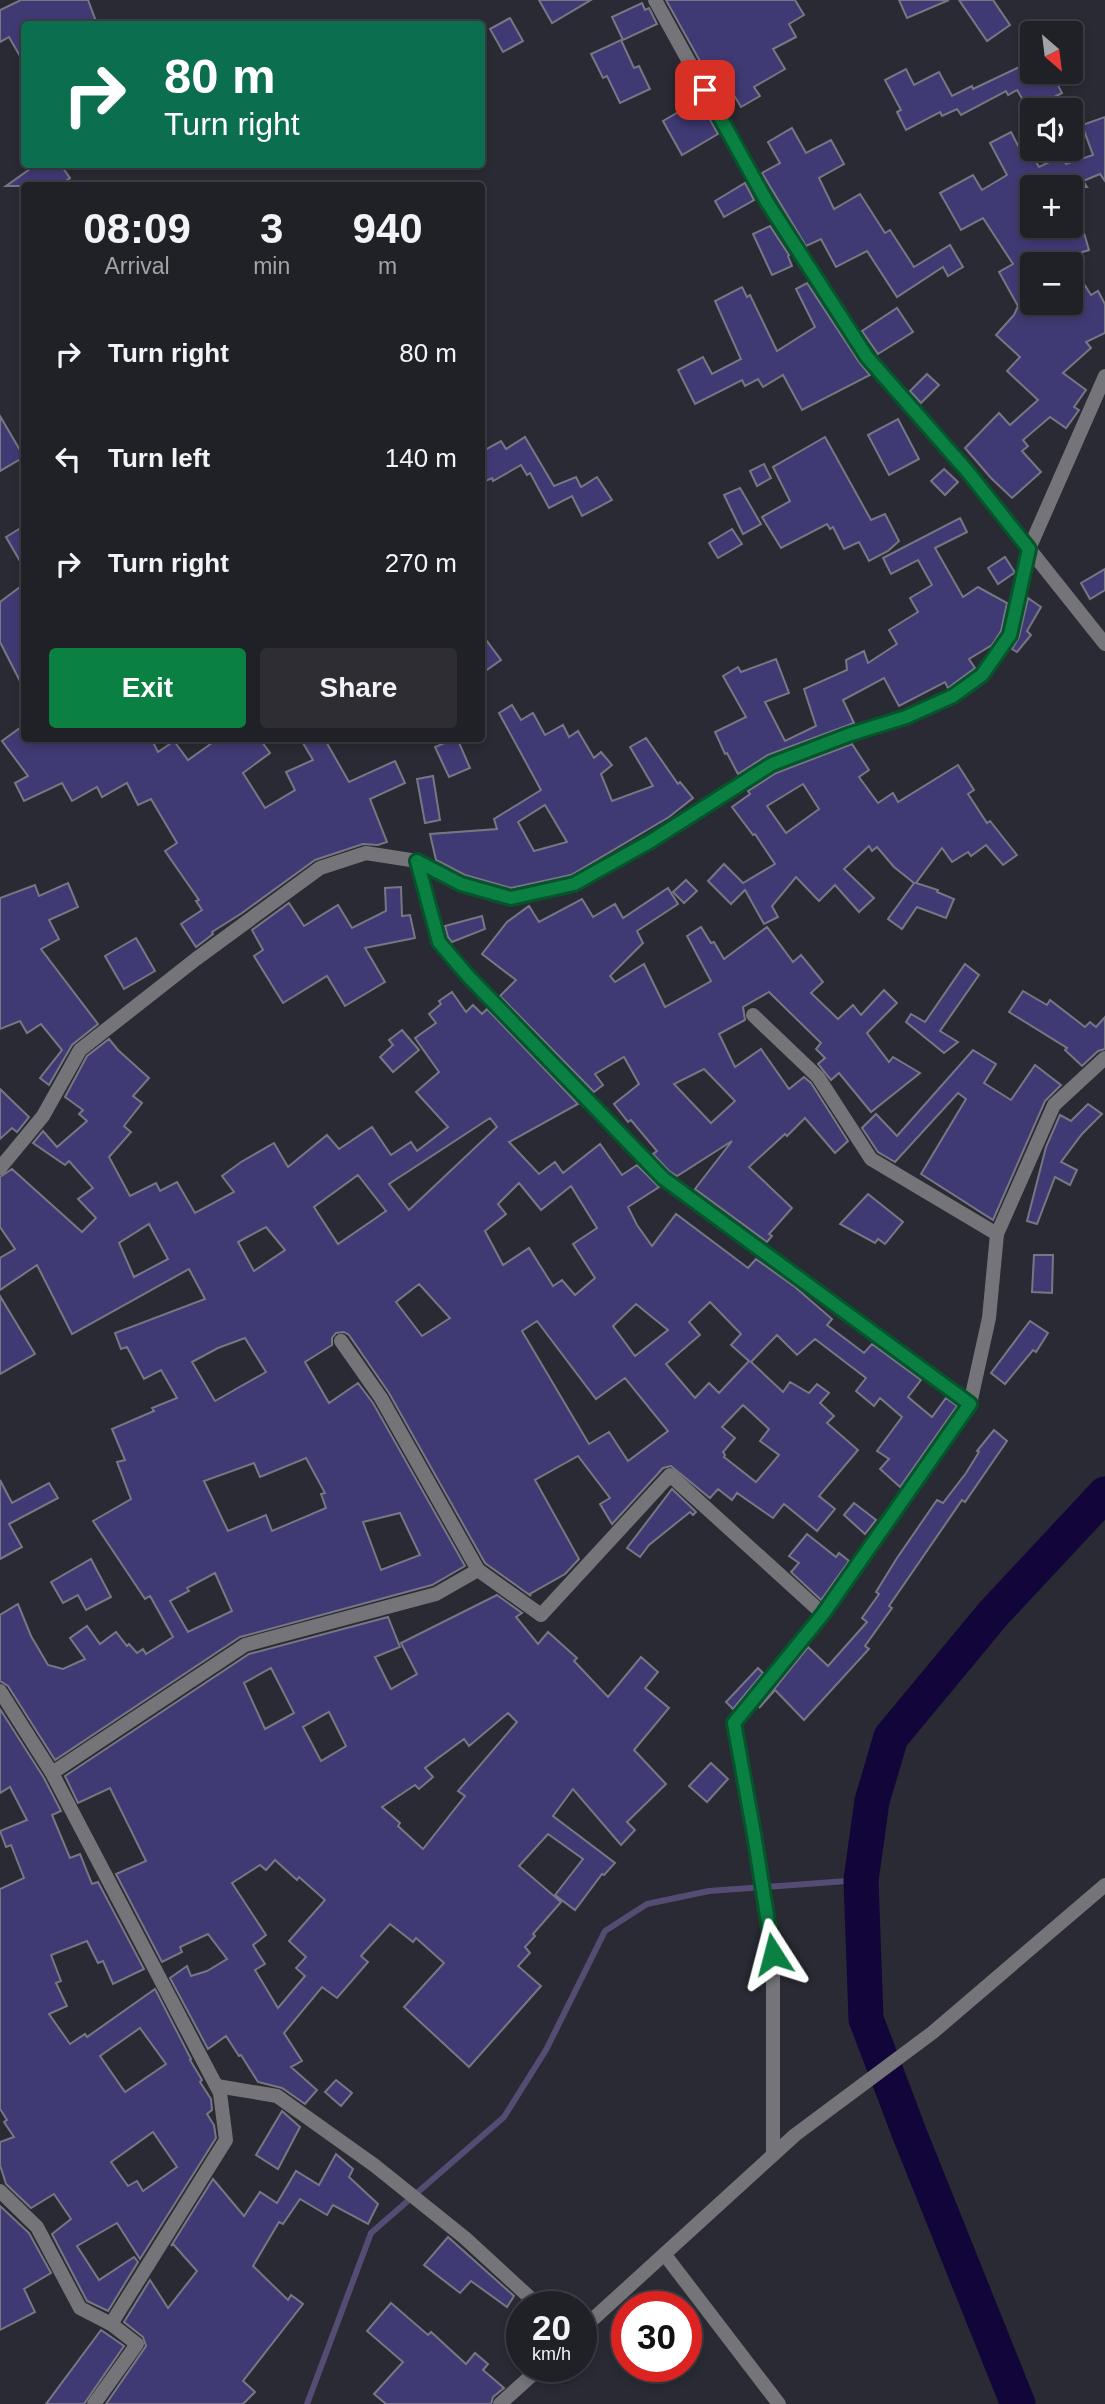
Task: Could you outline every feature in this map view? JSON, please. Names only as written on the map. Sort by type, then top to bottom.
[{"type":"street","points":[[655,0],[767,202],[867,357],[968,472],[1105,644]]},
{"type":"street","points":[[0,1168],[43,1116],[80,1049],[320,868],[366,853],[417,861],[461,884],[511,898],[574,884],[651,841],[772,764],[851,734],[906,717],[953,696],[982,675],[1010,635],[1029,549],[1105,376]]},
{"type":"street","points":[[417,861],[439,942],[468,976],[663,1178],[970,1404]]},
{"type":"street","points":[[754,1015],[818,1077],[871,1159],[997,1234]]},
{"type":"street","points":[[773,2155],[773,1954],[734,1723],[823,1614],[970,1404],[989,1318],[997,1234],[1054,1105],[1105,1058]]},
{"type":"street","points":[[341,1341],[381,1398],[478,1570],[541,1615],[670,1475],[823,1614]]},
{"type":"street","points":[[52,1773],[245,1645],[436,1594],[478,1570]]},
{"type":"street","points":[[0,1691],[52,1773],[220,2093],[226,2140],[111,2324]]},
{"type":"street","points":[[597,2316],[795,2135],[932,2033],[1105,1885]]},
{"type":"street","points":[[217,2085],[277,2096],[374,2165],[465,2238],[523,2291]]},
{"type":"street","points":[[0,2191],[37,2227],[80,2308],[111,2324],[137,2344],[94,2404]]},
{"type":"street","points":[[665,2255],[779,2404]]},
{"type":"street","points":[[500,2404],[524,2382]]},
{"type":"building","points":[[21,0],[88,0],[96,21],[21,21],[21,58],[9,37],[0,42],[0,10]]},
{"type":"building","points":[[539,0],[591,0],[552,23]]},
{"type":"building","points":[[666,0],[795,0],[804,15],[789,24],[796,37],[773,49],[785,69],[754,87],[760,96],[741,107],[722,75],[711,81]]},
{"type":"building","points":[[899,0],[949,0],[907,18]]},
{"type":"building","points":[[959,0],[993,0],[1010,25],[987,41]]},
{"type":"building","points":[[642,3],[645,10],[649,8],[657,24],[623,40],[612,17]]},
{"type":"building","points":[[510,18],[523,41],[503,52],[490,29]]},
{"type":"building","points":[[621,40],[634,68],[639,66],[650,89],[620,103],[607,76],[603,78],[591,54]]},
{"type":"building","points":[[1020,67],[1020,84],[1057,84],[1062,93],[1052,98],[1022,98],[1017,90],[1008,95],[1006,91],[961,115],[957,109],[942,116],[940,112],[906,130],[897,112],[901,110],[885,80],[906,69],[914,85],[939,72],[952,96],[972,86],[973,89]]},
{"type":"building","points":[[699,100],[718,134],[682,155],[663,121]]},
{"type":"building","points":[[1105,117],[1105,181],[1100,174],[1083,181],[1083,175],[1020,175],[1020,238],[1083,238],[1083,229],[1089,250],[1020,252],[1020,315],[1083,315],[1083,282],[1091,295],[1098,291],[1105,304],[1105,333],[1086,342],[1091,348],[1063,373],[1086,390],[1074,407],[1079,410],[1066,428],[1050,417],[1023,440],[1028,446],[1022,451],[1041,472],[1012,498],[965,448],[999,413],[1010,425],[1038,400],[1007,371],[1020,357],[996,335],[1014,315],[1018,306],[999,272],[1013,264],[983,218],[961,230],[940,193],[973,175],[982,190],[1007,175],[990,143],[1011,132],[1020,149],[1020,161],[1036,161],[1039,167],[1052,161],[1064,161],[1066,164],[1083,161],[1083,158],[1093,155],[1083,125]]},
{"type":"building","points":[[792,128],[806,153],[831,140],[844,164],[819,178],[834,209],[860,194],[885,233],[890,230],[914,267],[950,245],[963,267],[948,276],[943,267],[897,297],[867,251],[836,267],[821,239],[806,246],[762,173],[780,163],[768,142]]},
{"type":"building","points":[[31,168],[63,168],[70,178],[64,182],[21,182],[21,186],[6,186]]},
{"type":"building","points":[[745,183],[754,200],[724,217],[715,201]]},
{"type":"building","points":[[770,226],[789,255],[792,266],[772,275],[753,234]]},
{"type":"building","points":[[807,283],[870,375],[802,410],[783,375],[763,387],[758,379],[745,386],[742,380],[695,404],[678,370],[703,357],[712,374],[741,359],[715,301],[742,287],[747,297],[750,295],[777,351],[815,327],[796,289]]},
{"type":"building","points":[[897,308],[913,332],[878,354],[862,331]]},
{"type":"building","points":[[927,374],[939,385],[921,403],[910,391]]},
{"type":"building","points":[[0,416],[21,452],[21,459],[0,471]]},
{"type":"building","points":[[898,419],[919,459],[889,475],[868,435]]},
{"type":"building","points":[[525,437],[554,486],[576,477],[581,487],[597,477],[612,500],[582,516],[572,496],[549,508],[530,473],[527,475],[521,465],[493,481],[492,478],[485,481],[485,450],[501,441],[506,449]]},
{"type":"building","points":[[825,437],[871,520],[885,514],[899,541],[888,551],[869,561],[859,542],[844,549],[833,527],[830,529],[827,524],[781,548],[762,517],[790,501],[773,467]]},
{"type":"building","points":[[764,464],[771,478],[757,486],[750,471]]},
{"type":"building","points":[[944,469],[958,482],[945,495],[931,481]]},
{"type":"building","points":[[740,488],[761,524],[743,534],[724,495]]},
{"type":"building","points":[[960,518],[967,532],[935,548],[963,597],[978,587],[1007,603],[1001,631],[992,645],[969,659],[975,668],[948,688],[945,682],[899,706],[884,678],[843,700],[854,723],[768,755],[738,774],[715,732],[746,717],[723,676],[738,667],[741,672],[776,659],[789,693],[765,702],[785,741],[816,726],[804,689],[847,670],[846,660],[864,651],[868,663],[897,644],[889,630],[918,612],[910,598],[932,585],[918,560],[891,574],[883,558]]},
{"type":"building","points":[[21,528],[21,563],[6,537]]},
{"type":"building","points":[[732,529],[742,544],[718,558],[709,543]]},
{"type":"building","points":[[1005,557],[1014,573],[998,584],[988,568]]},
{"type":"building","points":[[1105,569],[1105,590],[1090,599],[1081,583]]},
{"type":"building","points":[[21,586],[21,683],[0,642],[0,602]]},
{"type":"building","points":[[1028,598],[1041,607],[1027,631],[1031,635],[1017,652],[1012,649],[1019,637]]},
{"type":"building","points":[[485,638],[501,660],[485,671]]},
{"type":"building","points":[[512,705],[521,720],[533,713],[545,735],[563,725],[569,737],[578,731],[594,758],[601,752],[612,765],[601,774],[612,801],[653,786],[630,747],[646,738],[678,784],[680,782],[693,798],[669,817],[571,875],[511,888],[465,875],[436,860],[430,834],[497,829],[494,819],[541,790],[499,713]],"holes":[[[545,805],[567,842],[534,851],[518,822]]]},
{"type":"building","points":[[21,727],[21,742],[153,742],[158,752],[175,742],[188,760],[213,742],[262,742],[270,753],[243,773],[265,808],[295,790],[286,772],[313,760],[302,742],[326,742],[349,782],[395,761],[405,783],[370,799],[387,842],[378,845],[363,844],[315,860],[212,932],[213,934],[196,947],[181,924],[202,910],[196,901],[199,900],[165,851],[177,843],[151,799],[138,805],[127,783],[102,797],[97,787],[72,801],[62,783],[24,801],[15,783],[28,776],[2,741]]},
{"type":"building","points":[[447,742],[459,742],[470,768],[449,777],[435,747]]},
{"type":"building","points":[[852,744],[869,770],[859,777],[878,803],[893,793],[898,802],[958,765],[974,790],[968,794],[987,823],[990,821],[1017,855],[1003,865],[986,845],[971,856],[968,852],[952,862],[942,848],[916,883],[954,899],[946,918],[917,907],[902,929],[888,919],[914,883],[894,867],[877,847],[872,851],[869,846],[844,869],[874,898],[859,912],[835,885],[819,901],[796,877],[772,906],[778,917],[764,924],[745,890],[731,904],[708,881],[724,864],[743,883],[775,864],[755,834],[753,835],[732,807],[750,794],[748,791],[776,773]],"holes":[[[803,784],[819,809],[786,833],[767,806]]]},
{"type":"building","points":[[433,776],[440,820],[425,823],[417,779]]},
{"type":"building","points":[[686,880],[697,891],[684,903],[673,892]]},
{"type":"building","points":[[68,883],[78,907],[49,920],[59,939],[41,949],[98,1024],[72,1045],[49,1085],[40,1078],[62,1050],[41,1024],[27,1033],[20,1021],[0,1029],[0,898],[35,885],[39,896]]},
{"type":"building","points":[[401,887],[402,916],[410,915],[415,938],[365,948],[385,982],[345,1006],[327,976],[283,1003],[254,956],[263,950],[252,930],[289,903],[304,926],[338,905],[352,928],[386,911],[385,888]]},
{"type":"building","points":[[668,888],[678,904],[637,931],[643,943],[610,976],[615,982],[644,964],[665,1007],[711,981],[687,936],[701,927],[724,959],[767,927],[793,962],[801,955],[823,982],[811,993],[838,1019],[853,1005],[861,1015],[884,990],[897,1003],[867,1033],[889,1062],[893,1057],[920,1073],[871,1112],[839,1073],[831,1080],[818,1064],[825,1058],[816,1049],[821,1043],[769,992],[743,1007],[745,1020],[719,1034],[735,1067],[761,1049],[789,1089],[804,1077],[811,1083],[848,1141],[835,1153],[805,1118],[749,1167],[792,1208],[769,1234],[772,1236],[767,1242],[695,1189],[732,1141],[677,1176],[669,1171],[653,1154],[657,1151],[614,1104],[639,1084],[624,1057],[595,1074],[603,1085],[594,1092],[500,996],[516,980],[482,954],[507,922],[529,906],[539,922],[582,899],[593,917],[615,904],[623,918]],"holes":[[[704,1069],[735,1101],[711,1123],[674,1084]]]},
{"type":"building","points":[[482,916],[485,929],[452,942],[448,937],[445,926]]},
{"type":"building","points":[[136,938],[155,971],[124,989],[105,956]]},
{"type":"building","points":[[965,964],[979,975],[940,1031],[958,1042],[944,1053],[906,1022],[911,1014],[925,1022]]},
{"type":"building","points":[[1023,991],[1047,1005],[1050,1000],[1085,1027],[1090,1022],[1096,1027],[1105,1017],[1105,1049],[1098,1051],[1082,1066],[1065,1050],[1067,1048],[1009,1012]]},
{"type":"building","points":[[452,992],[466,1012],[473,1005],[482,1014],[487,1009],[578,1104],[509,1142],[539,1174],[555,1162],[563,1173],[600,1144],[622,1175],[637,1165],[659,1187],[628,1207],[652,1246],[676,1214],[748,1268],[756,1259],[795,1287],[832,1319],[827,1325],[864,1353],[872,1344],[921,1380],[908,1397],[932,1417],[946,1398],[957,1406],[900,1487],[880,1469],[889,1459],[877,1451],[902,1417],[880,1398],[874,1406],[856,1391],[866,1378],[815,1339],[797,1355],[777,1335],[751,1362],[783,1392],[790,1382],[809,1393],[817,1384],[829,1393],[820,1403],[834,1416],[827,1423],[858,1450],[819,1496],[835,1509],[817,1531],[784,1504],[773,1518],[737,1493],[732,1500],[718,1489],[710,1498],[671,1466],[663,1468],[612,1524],[600,1504],[610,1498],[578,1456],[535,1480],[579,1559],[565,1574],[530,1594],[531,1596],[485,1563],[389,1393],[349,1335],[344,1332],[336,1333],[332,1338],[332,1345],[305,1362],[329,1403],[358,1383],[373,1403],[465,1566],[432,1585],[240,1637],[55,1760],[8,1686],[0,1681],[0,1615],[18,1604],[31,1636],[48,1665],[63,1669],[85,1659],[70,1638],[87,1626],[100,1644],[116,1632],[127,1646],[129,1644],[137,1653],[143,1649],[146,1654],[173,1637],[150,1596],[145,1599],[93,1521],[131,1499],[117,1462],[125,1460],[112,1429],[177,1398],[161,1370],[144,1379],[127,1347],[121,1349],[115,1333],[205,1299],[189,1269],[72,1334],[37,1265],[0,1290],[0,1258],[15,1249],[0,1227],[0,1177],[12,1169],[82,1232],[96,1218],[78,1199],[93,1188],[69,1161],[65,1165],[33,1143],[43,1131],[57,1147],[87,1121],[79,1114],[83,1110],[65,1097],[87,1056],[109,1039],[149,1078],[133,1096],[142,1103],[124,1126],[131,1132],[109,1157],[130,1196],[156,1183],[160,1191],[177,1182],[195,1213],[234,1192],[222,1176],[274,1143],[288,1167],[327,1135],[339,1149],[372,1127],[391,1155],[411,1142],[417,1151],[448,1127],[416,1092],[439,1072],[415,1038],[436,1023],[429,1014],[441,1004],[439,1001]],"holes":[[[490,1118],[497,1127],[409,1210],[389,1184]],[[358,1175],[386,1211],[338,1244],[314,1207]],[[519,1183],[541,1210],[571,1186],[597,1228],[573,1244],[595,1278],[575,1295],[562,1280],[553,1286],[529,1248],[503,1265],[485,1231],[506,1214],[498,1204]],[[149,1224],[168,1259],[134,1277],[119,1243]],[[266,1227],[285,1250],[254,1271],[238,1242]],[[419,1284],[450,1318],[422,1336],[396,1302]],[[710,1302],[741,1334],[731,1345],[749,1361],[719,1393],[709,1383],[695,1398],[666,1364],[700,1335],[689,1322]],[[636,1304],[668,1330],[635,1356],[613,1326]],[[537,1321],[596,1399],[625,1378],[668,1431],[628,1461],[609,1432],[589,1444],[522,1331]],[[245,1338],[266,1372],[215,1401],[192,1362]],[[743,1405],[769,1429],[760,1441],[779,1455],[756,1482],[724,1457],[723,1452],[735,1438],[722,1427]],[[306,1458],[325,1493],[321,1494],[326,1508],[272,1531],[266,1515],[228,1531],[204,1481],[254,1463],[260,1477]],[[400,1513],[420,1555],[381,1570],[363,1522]],[[215,1573],[232,1611],[188,1632],[170,1601]]]},
{"type":"building","points":[[402,1030],[419,1050],[393,1072],[380,1057],[393,1045],[389,1040]]},
{"type":"building","points":[[973,1050],[996,1064],[984,1083],[1011,1100],[1035,1065],[1061,1085],[1045,1101],[993,1220],[921,1174],[966,1099],[958,1093],[895,1162],[878,1152],[862,1128],[876,1114],[897,1136]]},
{"type":"building","points":[[0,1089],[29,1117],[17,1132],[12,1128],[0,1139]]},
{"type":"building","points":[[1088,1104],[1102,1114],[1082,1134],[1061,1162],[1077,1170],[1070,1185],[1055,1177],[1037,1224],[1027,1221],[1046,1147],[1060,1115],[1071,1121]]},
{"type":"building","points":[[868,1194],[903,1222],[885,1244],[878,1239],[875,1243],[840,1224]]},
{"type":"building","points":[[1034,1255],[1053,1255],[1052,1293],[1032,1292]]},
{"type":"building","points":[[0,1296],[35,1354],[0,1374]]},
{"type":"building","points":[[1030,1321],[1048,1333],[1036,1352],[1033,1350],[1005,1384],[991,1373]]},
{"type":"building","points":[[994,1430],[1007,1441],[965,1502],[962,1500],[889,1606],[892,1608],[865,1646],[869,1649],[804,1720],[775,1690],[759,1708],[808,1647],[828,1666],[867,1622],[862,1618],[879,1594],[876,1592],[897,1558],[937,1500],[943,1503],[966,1473],[979,1452],[977,1451]]},
{"type":"building","points":[[0,1480],[12,1503],[49,1483],[58,1498],[9,1524],[22,1547],[0,1559]]},
{"type":"building","points":[[672,1489],[696,1512],[693,1515],[690,1512],[649,1545],[640,1557],[627,1548]]},
{"type":"building","points":[[854,1503],[876,1520],[865,1534],[844,1515]]},
{"type":"building","points":[[807,1534],[836,1557],[839,1553],[849,1561],[821,1600],[791,1572],[799,1563],[789,1556]]},
{"type":"building","points":[[91,1559],[111,1597],[86,1610],[78,1595],[63,1603],[51,1582]]},
{"type":"building","points":[[497,1595],[522,1613],[516,1617],[538,1644],[548,1632],[577,1658],[574,1661],[608,1697],[641,1657],[658,1672],[645,1688],[669,1708],[634,1750],[666,1784],[627,1822],[635,1830],[621,1845],[573,1789],[553,1816],[615,1863],[602,1874],[575,1910],[555,1895],[583,1859],[548,1834],[519,1866],[561,1902],[533,1934],[535,1936],[525,1947],[530,1953],[518,1966],[541,1986],[469,2067],[404,2007],[444,1963],[416,1938],[413,1942],[390,1924],[361,1956],[368,1962],[337,1998],[322,1987],[284,2033],[302,2061],[291,2067],[317,2090],[305,2104],[282,2088],[258,2082],[226,2036],[208,2049],[170,1978],[187,1966],[191,1976],[207,1971],[227,1959],[208,1934],[180,1947],[182,1952],[162,1962],[116,1874],[146,1861],[110,1788],[78,1803],[65,1776],[249,1654],[388,1617],[400,1647],[375,1657],[391,1689],[417,1674],[401,1643]],"holes":[[[271,1668],[294,1713],[265,1729],[244,1683]],[[329,1712],[346,1746],[321,1761],[303,1727]],[[508,1713],[517,1722],[458,1791],[465,1796],[423,1849],[382,1807],[415,1785],[419,1789],[433,1777],[425,1768],[464,1739],[469,1746]],[[275,1860],[325,1900],[289,1941],[306,1957],[296,1968],[305,1976],[278,2008],[255,1970],[265,1964],[253,1945],[266,1935],[232,1883],[260,1865],[266,1870]]]},
{"type":"building","points":[[758,1668],[763,1673],[733,1709],[726,1702]]},
{"type":"building","points":[[0,1709],[44,1778],[61,1811],[52,1815],[70,1858],[80,1854],[92,1884],[98,1882],[144,1969],[113,1984],[103,1961],[98,1963],[87,1941],[51,1955],[61,1981],[56,1983],[67,2006],[49,2014],[70,2044],[85,2034],[87,2037],[155,1989],[211,2099],[212,2110],[207,2114],[214,2125],[216,2138],[140,2259],[117,2223],[77,2246],[99,2280],[134,2257],[138,2262],[108,2311],[87,2301],[52,2234],[71,2219],[54,2194],[31,2208],[6,2184],[0,2165],[0,2142],[14,2137],[4,2122],[7,2120],[0,2109],[0,1889],[24,1878],[11,1845],[6,1847],[0,1831],[27,1820],[10,1787],[0,1793]],"holes":[[[140,2028],[166,2064],[125,2092],[100,2056]],[[153,2132],[177,2167],[143,2191],[137,2181],[128,2186],[111,2162]]]},
{"type":"building","points":[[711,1763],[728,1779],[707,1802],[689,1786]]},
{"type":"building","points":[[336,2080],[352,2093],[341,2106],[325,2092]]},
{"type":"building","points":[[282,2111],[300,2127],[278,2169],[256,2155]]},
{"type":"building","points":[[336,2154],[353,2169],[349,2177],[378,2204],[368,2224],[333,2205],[327,2215],[300,2199],[283,2224],[279,2222],[253,2266],[288,2300],[291,2295],[303,2304],[243,2381],[255,2392],[243,2404],[106,2404],[146,2346],[143,2337],[124,2322],[150,2280],[168,2308],[197,2271],[173,2244],[171,2246],[213,2179],[244,2216],[260,2192],[277,2203],[296,2171],[319,2185]]},
{"type":"building","points":[[0,2206],[29,2233],[51,2273],[24,2289],[35,2312],[0,2330]]},
{"type":"building","points":[[448,2237],[508,2291],[506,2291],[506,2306],[471,2281],[460,2293],[424,2265]]},
{"type":"building","points":[[391,2303],[428,2335],[431,2332],[466,2364],[475,2353],[488,2364],[483,2370],[504,2388],[493,2397],[491,2404],[386,2404],[374,2394],[403,2362],[367,2331]]},
{"type":"building","points":[[101,2330],[124,2346],[84,2404],[46,2404]]},
{"type":"waterway","points":[[1018,2404],[866,2019],[861,1880],[872,1801],[891,1737],[993,1614],[1105,1494]]},
{"type":"waterway","points":[[307,2404],[371,2233],[504,2117],[546,2050],[605,1931],[647,1904],[709,1891],[861,1880]]},
{"type":"route","points":[[705,90],[767,202],[867,357],[968,472],[1029,549],[1010,635],[982,675],[953,696],[906,717],[851,734],[772,764],[651,841],[574,884],[511,898],[461,884],[417,861],[439,942],[468,976],[663,1178],[970,1404],[823,1614],[734,1723],[773,1954]]}]
